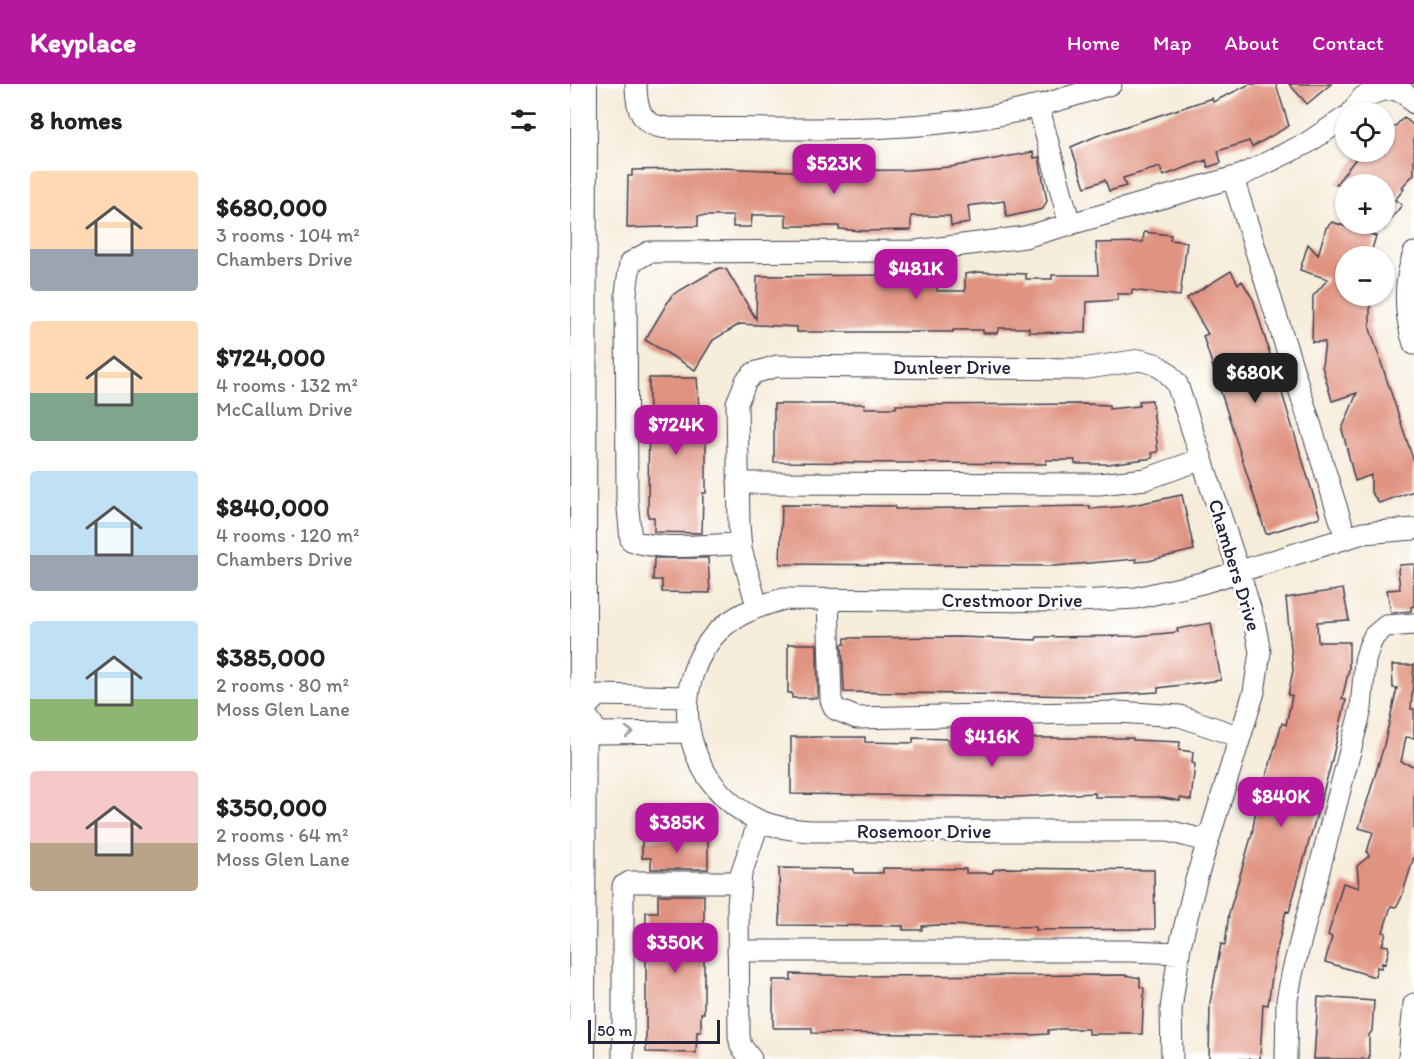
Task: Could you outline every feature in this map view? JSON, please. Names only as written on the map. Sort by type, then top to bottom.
[{"type":"main road","points":[[582,1059],[577,710],[584,84]]},
{"type":"street","points":[[636,84],[636,102],[643,119],[651,125],[669,128],[885,127],[988,117],[1112,84]]},
{"type":"street","points":[[1359,102],[1363,97],[1389,87],[1405,93],[1414,103]]},
{"type":"street","points":[[1038,105],[1070,225]]},
{"type":"street","points":[[741,544],[664,545],[642,544],[631,540],[627,498],[626,293],[630,263],[649,252],[916,251],[1025,237],[1233,178],[1307,143],[1335,124]]},
{"type":"street","points":[[1233,178],[1346,538]]},
{"type":"street","points":[[1414,254],[1405,295],[1407,316],[1414,344]]},
{"type":"street","name":"Dunleer Drive","points":[[738,483],[737,403],[740,391],[750,377],[765,368],[777,366],[1082,369],[1140,360],[1155,364]]},
{"type":"street","name":"Chambers Drive","points":[[1155,364],[1167,372],[1177,384],[1239,572],[1254,621],[1260,652],[1254,692],[1208,841],[1179,953],[1171,1009],[1172,1059]]},
{"type":"street","points":[[757,606],[741,544],[738,483],[1099,484],[1146,479],[1202,459]]},
{"type":"street","name":"Crestmoor Drive","points":[[688,732],[687,697],[700,657],[712,637],[727,623],[757,606],[784,599],[1107,600],[1169,592],[1363,533],[1414,529]]},
{"type":"street","points":[[828,599],[831,700],[835,709],[857,718],[1117,712],[1180,716],[1240,737]]},
{"type":"street","points":[[1286,1059],[1287,1000],[1361,709],[1365,661],[1374,636],[1386,626],[1414,624]]},
{"type":"street","points":[[687,697],[598,695],[577,710],[598,733],[688,732]]},
{"type":"street","name":"Rosemoor Drive","points":[[688,732],[704,772],[725,799],[759,821],[784,829],[812,831],[1168,831],[1208,841]]},
{"type":"street","points":[[749,1057],[739,1036],[740,882],[747,850],[759,821]]},
{"type":"street","points":[[623,1059],[623,886],[630,882],[740,882]]},
{"type":"street","points":[[738,951],[1179,953]]},
{"type":"street","points":[[1409,1059],[1414,1004]]},
{"type":"building","points":[[1250,84],[1276,84],[1289,126],[1252,147],[1249,141],[1218,151],[1221,163],[1208,167],[1206,160],[1163,176],[1160,167],[1123,178],[1126,186],[1109,191],[1105,180],[1085,187],[1071,147],[1099,135],[1212,98],[1213,102]]},
{"type":"building","points":[[1289,84],[1331,84],[1307,104]]},
{"type":"building","points":[[1404,117],[1414,126],[1414,174],[1402,187],[1404,189],[1395,200],[1395,174],[1344,174],[1353,162],[1395,162],[1395,126]]},
{"type":"building","points":[[1033,152],[1034,158],[1039,157],[1047,201],[1043,209],[1007,217],[1004,201],[968,206],[970,223],[951,226],[950,216],[911,216],[911,230],[861,231],[839,229],[839,226],[786,226],[786,215],[752,215],[751,227],[733,227],[733,216],[698,216],[698,226],[627,228],[628,176],[632,176],[632,170],[721,168],[791,171],[908,170],[950,167]]},
{"type":"building","points":[[1395,200],[1402,205],[1395,214]]},
{"type":"building","points":[[1332,222],[1335,223],[1335,234],[1376,236],[1373,246],[1335,246],[1335,306],[1370,306],[1370,329],[1414,462],[1414,491],[1379,503],[1371,492],[1371,475],[1355,481],[1342,429],[1357,393],[1332,401],[1322,366],[1325,342],[1312,342],[1313,296],[1328,279],[1300,270],[1308,244],[1318,255],[1326,228]]},
{"type":"building","points":[[1144,232],[1171,235],[1170,240],[1187,242],[1180,296],[1132,290],[1132,294],[1117,294],[1118,300],[1087,302],[1086,333],[1029,332],[1029,328],[999,328],[997,333],[983,333],[983,330],[797,332],[797,327],[740,324],[713,340],[695,370],[645,340],[672,295],[719,268],[726,269],[756,319],[757,276],[898,275],[897,278],[913,278],[913,281],[937,282],[937,291],[965,291],[965,274],[979,272],[1026,274],[1026,279],[1052,279],[1052,275],[1098,275],[1096,243],[1143,242]]},
{"type":"building","points":[[1231,271],[1238,284],[1242,281],[1253,299],[1320,517],[1266,534],[1203,336],[1208,334],[1187,298]]},
{"type":"building","points":[[649,378],[697,378],[700,418],[706,419],[706,493],[703,493],[702,533],[654,532],[654,517],[648,517]]},
{"type":"building","points":[[1152,400],[1158,452],[1152,453],[1153,458],[1108,464],[1075,464],[1075,460],[1046,460],[1046,464],[774,462],[774,404],[865,404],[864,408],[896,408],[896,405],[1086,404],[1109,405],[1109,409],[1139,406],[1139,401]]},
{"type":"building","points":[[1182,495],[1194,550],[1148,561],[1136,562],[1136,559],[1055,566],[780,564],[782,505],[895,506],[895,509],[1090,506],[1090,509],[1128,506]]},
{"type":"building","points":[[654,558],[708,558],[710,593],[662,592],[662,580],[653,580]]},
{"type":"building","points":[[1414,564],[1414,606],[1411,607],[1411,611],[1391,613],[1387,590],[1400,589],[1398,570],[1400,565]]},
{"type":"building","points":[[1343,589],[1349,620],[1317,622],[1318,642],[1349,642],[1349,669],[1342,699],[1346,700],[1330,768],[1289,912],[1286,911],[1274,962],[1268,1005],[1263,1004],[1260,1059],[1209,1059],[1210,1003],[1221,944],[1225,945],[1229,913],[1252,834],[1255,815],[1282,723],[1286,725],[1292,696],[1288,695],[1293,670],[1286,598]]},
{"type":"building","points":[[1211,623],[1221,680],[1158,688],[1158,692],[1089,696],[844,692],[842,644],[845,644],[845,638],[959,637],[1036,640],[1037,637],[1137,636],[1178,632],[1177,629]]},
{"type":"building","points":[[788,644],[817,644],[818,698],[792,698],[792,693],[788,693]]},
{"type":"building","points":[[1392,665],[1414,665],[1411,709],[1414,709],[1414,738],[1406,737],[1401,762],[1414,766],[1414,857],[1401,899],[1396,907],[1391,906],[1383,932],[1386,933],[1382,945],[1388,946],[1389,950],[1385,964],[1382,963],[1381,968],[1377,967],[1375,977],[1325,962],[1332,937],[1328,935],[1343,883],[1359,888],[1357,866],[1369,856],[1367,852],[1373,832],[1359,828],[1383,749],[1397,688],[1393,688]]},
{"type":"building","points":[[791,737],[865,737],[865,742],[913,743],[913,738],[948,739],[948,744],[994,743],[993,738],[1133,738],[1133,740],[1180,742],[1179,750],[1193,752],[1192,763],[1195,764],[1191,800],[1180,798],[1180,801],[1157,797],[1095,797],[1095,793],[1016,797],[791,794]]},
{"type":"building","points":[[642,840],[708,840],[708,869],[651,869],[651,858],[642,858]]},
{"type":"building","points":[[779,868],[854,869],[854,873],[883,873],[883,868],[966,869],[966,873],[993,873],[993,870],[1003,868],[1154,870],[1155,929],[1036,930],[1036,927],[938,925],[922,926],[922,930],[903,930],[903,926],[780,925]]},
{"type":"building","points":[[658,895],[704,895],[704,1013],[701,1013],[701,1032],[697,1032],[696,1053],[646,1052],[646,912],[658,912]]},
{"type":"building","points":[[791,974],[1125,975],[1140,978],[1140,987],[1144,988],[1142,1034],[1089,1034],[1089,1029],[1048,1030],[1048,1034],[1031,1035],[812,1033],[812,1028],[773,1028],[773,980],[791,980]]},
{"type":"building","points":[[1318,997],[1374,1001],[1372,1031],[1369,1035],[1369,1059],[1314,1059]]}]
